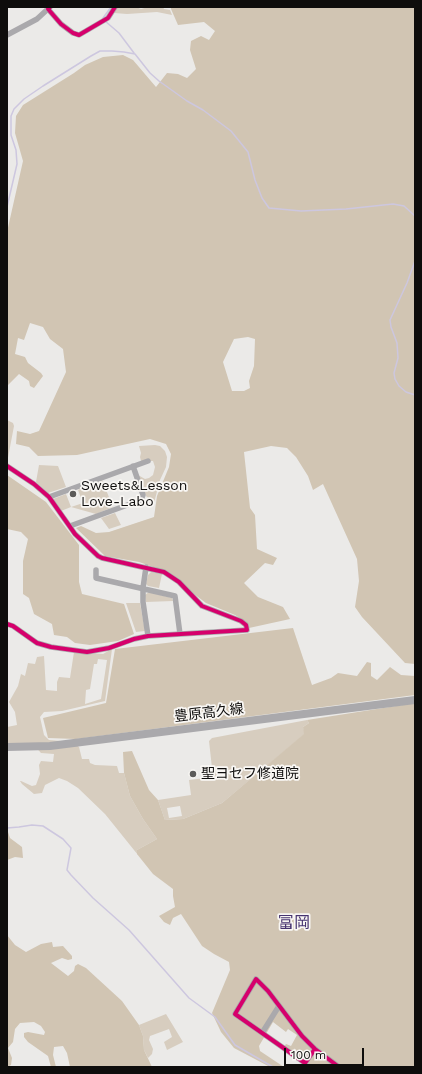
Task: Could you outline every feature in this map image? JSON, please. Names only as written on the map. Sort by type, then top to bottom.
[{"type":"main road","name":"豊原高久線","points":[[7,747],[50,746],[415,700]]},
{"type":"street","points":[[7,35],[32,22],[49,8],[61,24],[73,33],[79,35],[84,34],[108,18],[115,7]]},
{"type":"street","points":[[49,497],[148,461]]},
{"type":"street","points":[[7,466],[34,484],[49,497],[81,540],[98,556],[164,572],[174,578],[202,606],[241,621],[246,625],[247,630],[148,636],[134,639],[109,648],[87,652],[51,647],[37,643],[14,626],[7,624]]},
{"type":"street","points":[[70,526],[141,500],[143,494],[133,466]]},
{"type":"street","points":[[146,567],[143,602],[148,636]]},
{"type":"street","points":[[96,570],[96,578],[175,596],[180,634]]},
{"type":"street","points":[[315,1049],[304,1065],[235,1014],[256,979],[268,991],[302,1036],[315,1049],[339,1067]]},
{"type":"street","points":[[262,1033],[279,1006]]},
{"type":"shaded area","points":[[117,7],[136,7],[141,9],[148,7],[163,7],[164,9],[170,10],[172,15],[157,12],[127,14],[114,13]]},
{"type":"shaded area","points":[[171,7],[415,8],[415,664],[405,663],[362,617],[355,607],[359,581],[357,559],[323,484],[313,490],[308,476],[296,457],[287,448],[271,446],[244,452],[250,508],[255,515],[257,549],[277,558],[273,565],[265,563],[244,583],[258,597],[283,607],[290,619],[249,628],[246,622],[235,615],[206,603],[162,570],[139,562],[105,556],[76,528],[81,526],[96,533],[109,532],[154,517],[157,496],[169,467],[171,454],[166,444],[150,439],[77,455],[38,456],[29,447],[16,444],[17,431],[30,434],[39,431],[66,372],[63,349],[50,339],[43,327],[30,323],[24,340],[18,338],[15,354],[25,357],[28,363],[43,376],[34,388],[30,386],[29,381],[19,374],[7,386],[7,232],[23,161],[15,133],[16,116],[23,105],[85,65],[103,57],[123,55],[133,60],[156,87],[167,73],[178,74],[187,78],[196,69],[190,50],[191,41],[201,36],[209,40],[215,31],[204,22],[178,25]],"holes":[[[248,337],[255,339],[254,366],[249,381],[250,388],[244,391],[232,391],[223,362],[234,339]]]},
{"type":"shaded area","points":[[7,420],[13,423],[14,426],[7,463]]},
{"type":"shaded area","points":[[139,446],[160,446],[165,451],[167,457],[166,467],[160,480],[154,503],[146,496],[138,475],[145,479],[149,478],[153,475],[155,467],[153,461],[141,461]]},
{"type":"shaded area","points":[[39,465],[58,466],[66,487],[48,493],[36,482]]},
{"type":"shaded area","points":[[7,475],[46,502],[79,545],[79,582],[82,594],[124,604],[134,634],[118,641],[90,645],[75,643],[67,637],[54,635],[52,624],[34,614],[29,598],[23,594],[23,561],[28,539],[21,532],[7,529]]},
{"type":"shaded area","points":[[102,480],[113,507],[96,514],[71,507],[83,503],[78,490]]},
{"type":"shaded area","points":[[66,494],[71,507],[61,511],[53,499]]},
{"type":"shaded area","points":[[115,513],[121,525],[109,529],[101,518]]},
{"type":"shaded area","points":[[151,572],[162,574],[159,588],[148,586],[146,584],[148,575]]},
{"type":"shaded area","points":[[149,592],[172,598],[173,601],[146,602],[145,595]]},
{"type":"shaded area","points":[[126,603],[140,603],[145,631],[136,632]]},
{"type":"shaded area","points":[[293,628],[312,685],[331,678],[338,673],[357,676],[367,662],[371,663],[371,676],[377,680],[390,667],[401,675],[415,676],[415,695],[76,739],[48,738],[43,718],[106,703],[115,649]]},
{"type":"shaded area","points":[[112,649],[105,701],[62,711],[44,712],[40,717],[44,735],[49,740],[73,742],[79,747],[82,759],[89,759],[90,763],[95,765],[117,766],[119,773],[124,773],[130,796],[143,819],[157,839],[137,850],[138,855],[105,814],[78,788],[67,781],[59,778],[45,785],[42,793],[34,794],[22,784],[20,781],[32,786],[36,785],[40,774],[39,765],[41,761],[53,762],[54,754],[41,753],[32,743],[7,743],[7,727],[17,725],[15,712],[9,702],[18,686],[21,674],[25,676],[28,663],[35,664],[37,657],[44,656],[46,690],[57,691],[57,682],[59,677],[70,678],[74,652],[103,654]],"holes":[[[98,659],[107,660],[101,699],[85,704],[86,690],[90,689],[94,664],[97,664]]]},
{"type":"shaded area","points":[[415,703],[415,1067],[299,1067],[302,1062],[284,1047],[286,1044],[291,1046],[297,1035],[288,1029],[286,1032],[273,1022],[259,1046],[260,1051],[284,1067],[270,1067],[234,1048],[221,1032],[212,1013],[230,970],[229,962],[202,946],[181,914],[173,918],[170,925],[164,922],[159,916],[175,907],[173,889],[153,874],[137,854],[137,850],[157,839],[143,819],[130,796],[124,773],[123,752],[132,751],[149,790],[158,800],[165,820],[183,819],[222,803],[304,734],[303,727],[309,723],[307,720]]},
{"type":"shaded area","points":[[307,720],[309,723],[303,727],[305,734],[222,803],[183,819],[165,820],[158,800],[191,795],[189,780],[213,777],[209,741],[212,738]],"holes":[[[180,806],[182,816],[169,818],[167,808]]]},
{"type":"shaded area","points":[[7,829],[10,838],[22,847],[23,858],[15,857],[7,860]]},
{"type":"shaded area","points":[[7,935],[15,945],[26,952],[41,944],[52,942],[53,947],[63,946],[72,956],[72,959],[68,960],[62,958],[51,963],[68,976],[74,971],[75,966],[78,964],[86,968],[122,1001],[139,1025],[143,1036],[144,1050],[152,1067],[70,1067],[67,1053],[63,1046],[54,1047],[53,1055],[56,1067],[51,1067],[48,1056],[28,1042],[24,1037],[24,1033],[28,1032],[44,1035],[45,1032],[41,1026],[34,1022],[20,1023],[15,1029],[13,1042],[8,1048],[12,1058],[11,1065],[7,1067]]},
{"type":"shaded area","points":[[166,1014],[183,1042],[167,1050],[164,1042],[172,1037],[169,1029],[150,1036],[149,1040],[153,1049],[152,1054],[148,1058],[144,1050],[143,1036],[139,1025]]},
{"type":"waterway","points":[[103,18],[111,7]]},
{"type":"waterway","points":[[105,21],[119,33],[134,53]]},
{"type":"waterway","points":[[7,207],[17,164],[16,150],[11,135],[11,116],[14,109],[24,99],[91,56],[100,51],[112,51],[135,54],[150,73],[159,81],[187,101],[203,110],[231,131],[248,152],[255,180],[262,198],[269,208],[301,211],[346,209],[393,204],[404,206],[415,216]]},
{"type":"waterway","points":[[415,261],[407,283],[390,320],[397,343],[398,358],[394,373],[395,379],[399,386],[406,392],[415,395]]},
{"type":"waterway","points":[[7,828],[32,825],[43,826],[63,839],[71,848],[67,870],[71,875],[93,898],[129,930],[189,998],[215,1017],[235,1045],[273,1067]]},
{"type":"cycle path","points":[[50,7],[48,9],[61,24],[73,33],[79,35],[108,18],[115,7]]},
{"type":"cycle path","points":[[7,466],[34,484],[49,497],[75,534],[98,556],[164,572],[179,582],[202,606],[241,621],[246,625],[247,630],[148,636],[134,639],[109,648],[87,652],[51,647],[37,643],[13,626],[7,624]]},
{"type":"cycle path","points":[[315,1049],[305,1063],[235,1014],[256,979],[268,991],[302,1036],[315,1049],[339,1067]]},
{"type":"place","name":"Sweets&Lesson Love-Labo","points":[[73,494]]},
{"type":"place","name":"聖ヨセフ修道院","points":[[193,774]]},
{"type":"district","name":"富岡","points":[[294,923]]}]
